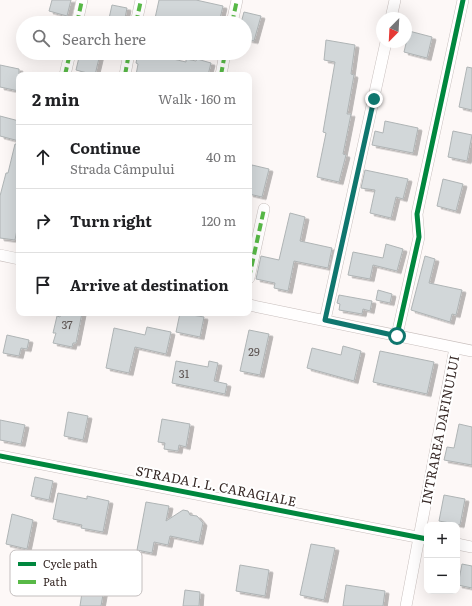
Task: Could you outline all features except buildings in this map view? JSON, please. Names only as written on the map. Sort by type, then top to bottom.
[{"type":"street","points":[[79,16],[82,0]]},
{"type":"street","points":[[137,16],[140,0]]},
{"type":"street","points":[[234,16],[237,0]]},
{"type":"street","points":[[392,12],[395,0]]},
{"type":"street","points":[[397,336],[419,237],[417,214],[463,0]]},
{"type":"street","points":[[325,320],[385,48]]},
{"type":"street","points":[[66,72],[68,60]]},
{"type":"street","points":[[125,72],[127,60]]},
{"type":"street","points":[[221,72],[224,60]]},
{"type":"street","points":[[252,264],[264,209]]},
{"type":"street","points":[[0,256],[16,259]]},
{"type":"street","points":[[252,306],[472,351]]},
{"type":"street","name":"INTRAREA DAFINULUI","points":[[406,606],[423,538],[455,348]]},
{"type":"street","name":"STRADA I. L. CARAGIALE","points":[[0,456],[423,538]]},
{"type":"street","points":[[460,545],[472,547]]},
{"type":"marked path","points":[[79,16],[82,0]]},
{"type":"marked path","points":[[138,16],[141,0]]},
{"type":"marked path","points":[[234,16],[237,0]]},
{"type":"marked path","points":[[66,72],[68,60]]},
{"type":"marked path","points":[[126,72],[128,60]]},
{"type":"marked path","points":[[222,72],[224,60]]},
{"type":"marked path","points":[[252,264],[264,209]]},
{"type":"cycle path","points":[[397,335],[419,237],[417,214],[463,0]]},
{"type":"cycle path","points":[[0,456],[424,538]]},
{"type":"route","points":[[374,99],[325,320],[397,336]]}]
